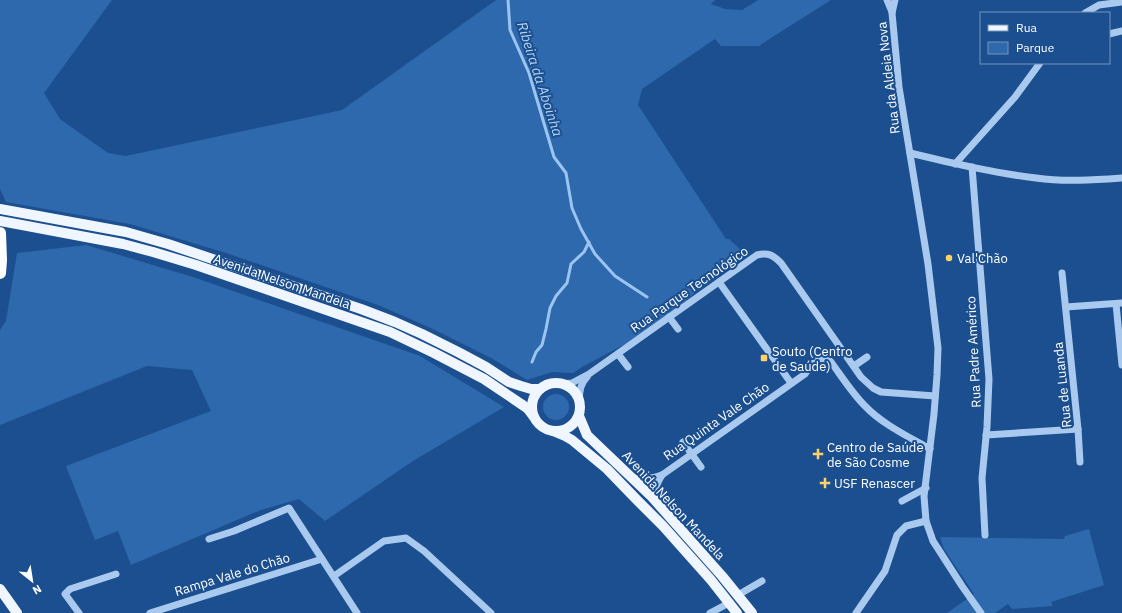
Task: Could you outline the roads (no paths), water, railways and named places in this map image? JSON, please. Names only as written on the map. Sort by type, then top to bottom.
[{"type":"highway","points":[[0,234],[0,274]]},
{"type":"main road","name":"Avenida Nelson Mandela","points":[[0,209],[126,232],[184,249],[395,322],[458,352],[486,367],[509,382],[531,389],[540,389]]},
{"type":"main road","name":"Avenida Nelson Mandela","points":[[0,221],[123,244],[153,252],[371,325],[414,343],[484,379],[528,409],[534,418]]},
{"type":"main road","points":[[547,384],[563,384],[570,387],[576,393],[579,400],[579,416],[568,428],[561,431],[552,431],[544,428],[534,418],[532,402],[540,389],[547,384]]},
{"type":"main road","name":"Avenida Nelson Mandela","points":[[579,416],[587,435],[660,505],[752,613]]},
{"type":"main road","name":"Avenida Nelson Mandela","points":[[552,431],[572,440],[607,470],[663,526],[711,580],[737,613]]},
{"type":"main road","points":[[0,589],[17,613]]},
{"type":"street","points":[[888,0],[892,13]]},
{"type":"street","name":"Rua da Aldeia Nova","points":[[895,0],[892,13],[899,87],[928,264],[938,348],[935,396],[924,496],[926,521],[933,541],[981,613]]},
{"type":"street","points":[[1087,12],[1099,4],[1122,2]]},
{"type":"street","points":[[1110,34],[1122,31]]},
{"type":"street","points":[[955,164],[1014,97],[1039,64]]},
{"type":"street","points":[[910,153],[972,168],[1037,178],[1064,180],[1122,178]]},
{"type":"street","name":"Rua Padre Américo","points":[[972,168],[989,379],[982,478],[985,535]]},
{"type":"street","name":"Rua Parque Tecnológico","points":[[563,384],[572,383],[589,374],[757,255],[768,253],[774,256],[781,263],[861,377],[873,388],[881,392],[935,396]]},
{"type":"street","name":"Rua de Luanda","points":[[1062,273],[1080,462]]},
{"type":"street","points":[[719,282],[791,383]]},
{"type":"street","points":[[1066,307],[1119,303],[1122,365]]},
{"type":"street","points":[[670,317],[678,330]]},
{"type":"street","points":[[618,354],[628,367]]},
{"type":"street","points":[[854,366],[867,357]]},
{"type":"street","name":"Rua Quinta Vale Chão","points":[[631,476],[644,479],[662,475],[805,374],[812,363],[820,358],[827,359],[831,362],[866,408],[881,420],[930,448]]},
{"type":"street","name":"Rua Parque Tecnológico","points":[[579,400],[583,380],[589,374]]},
{"type":"street","points":[[986,435],[1078,429]]},
{"type":"street","points":[[683,442],[701,467]]},
{"type":"street","name":"Rua Quinta Vale Chão","points":[[660,505],[655,492],[656,484],[662,475]]},
{"type":"street","points":[[902,501],[926,488]]},
{"type":"street","points":[[208,539],[234,531],[290,508],[357,613]]},
{"type":"street","points":[[856,613],[885,571],[897,535],[906,526],[926,521]]},
{"type":"street","points":[[334,576],[384,541],[406,538],[424,551],[491,613]]},
{"type":"street","name":"Rampa Vale do Chão","points":[[150,613],[322,559]]},
{"type":"street","points":[[79,613],[65,594],[70,588],[116,574]]},
{"type":"street","points":[[738,595],[762,581]]},
{"type":"street","points":[[710,613],[729,603]]},
{"type":"waterway","name":"Ribeira da Aboinha","points":[[508,0],[510,30],[529,73],[554,157],[566,173],[572,208],[581,229],[595,254],[615,276],[647,297]]},
{"type":"waterway","points":[[532,362],[536,352],[542,345],[550,308],[556,296],[567,283],[571,264],[584,252],[589,242]]},
{"type":"place","name":"Val'Chão","points":[[949,258]]},
{"type":"place","name":"Souto (Centro de Saúde)","points":[[764,358]]},
{"type":"place","name":"Centro de Saúde de São Cosme","points":[[818,454]]},
{"type":"place","name":"USF Renascer","points":[[825,483]]}]
